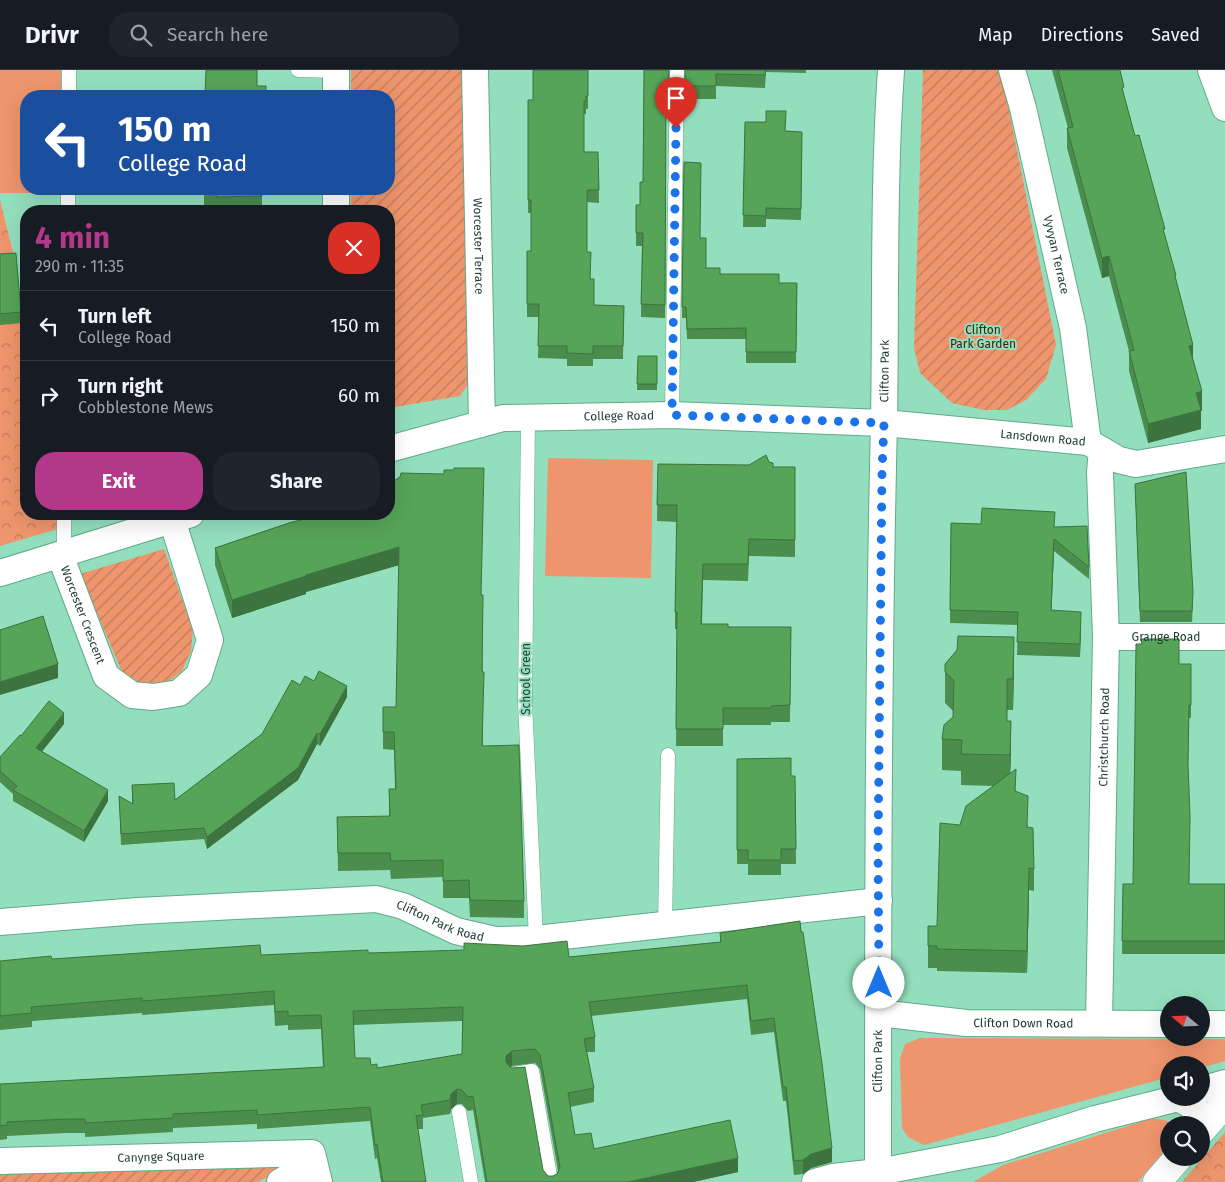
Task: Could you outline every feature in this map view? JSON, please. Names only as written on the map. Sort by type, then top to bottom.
[{"type":"street","points":[[336,70],[336,90]]},
{"type":"street","name":"Worcester Terrace","points":[[475,70],[482,423]]},
{"type":"street","name":"Clifton Park","points":[[878,1177],[882,472],[887,132],[892,70]]},
{"type":"street","name":"Vyvyan Terrace","points":[[1012,70],[1023,108],[1073,328],[1095,446]]},
{"type":"street","points":[[1211,70],[1225,108]]},
{"type":"street","name":"College Road","points":[[395,447],[503,418],[672,415],[884,423]]},
{"type":"street","name":"Lansdown Road","points":[[884,423],[1095,446],[1119,460],[1136,464],[1225,448]]},
{"type":"street","name":"Christchurch Road","points":[[1095,446],[1100,472],[1106,637],[1099,1024]]},
{"type":"street","points":[[0,573],[172,520]]},
{"type":"street","name":"Worcester Crescent","points":[[62,554],[106,676],[132,695],[153,697],[179,692],[199,675],[210,640],[183,520]]},
{"type":"street","name":"Grange Road","points":[[1106,637],[1225,637]]},
{"type":"street","name":"Clifton Park Road","points":[[0,922],[138,910],[376,899],[403,906],[456,931],[495,940],[536,939],[879,901]]},
{"type":"street","name":"Clifton Down Road","points":[[879,1013],[966,1023],[1160,1024]]},
{"type":"street","points":[[1210,1087],[1225,1083]]},
{"type":"street","points":[[815,1182],[833,1177],[878,1177],[1000,1148],[1095,1119],[1160,1103]]},
{"type":"street","points":[[1192,1106],[1212,1119]]},
{"type":"street","points":[[936,1182],[945,1174],[1000,1148]]},
{"type":"street","name":"Canynge Square","points":[[0,1161],[312,1153],[316,1172],[280,1182]]},
{"type":"street","points":[[1157,1182],[1171,1166]]},
{"type":"lane","points":[[69,70],[69,90]]},
{"type":"lane","points":[[298,70],[336,70]]},
{"type":"lane","points":[[672,415],[677,70]]},
{"type":"lane","name":"School Green","points":[[528,418],[525,702],[536,939]]},
{"type":"lane","points":[[62,554],[64,520]]},
{"type":"lane","points":[[664,925],[668,755]]},
{"type":"lane","points":[[514,1074],[532,1071],[551,1182]]},
{"type":"lane","points":[[459,1112],[471,1182]]},
{"type":"green space","points":[[0,70],[61,70],[61,90],[20,90],[20,193],[0,193]]},
{"type":"green space","points":[[351,70],[465,70],[472,379],[460,396],[395,407],[395,205],[351,205],[351,195],[395,195],[395,90],[351,90]]},
{"type":"green space","name":"Clifton Park Garden","points":[[923,70],[1001,70],[1056,345],[1046,379],[1026,400],[1007,410],[984,410],[952,403],[920,373],[914,348]]},
{"type":"green space","points":[[0,200],[16,264],[20,311],[20,520],[61,520],[61,528],[0,546]]},
{"type":"green space","points":[[548,458],[653,460],[651,578],[545,576]]},
{"type":"green space","points":[[164,549],[193,630],[191,651],[182,671],[164,685],[142,684],[123,674],[80,574]]},
{"type":"green space","points":[[920,1038],[1160,1039],[1160,1046],[1210,1046],[1210,1039],[1225,1039],[1225,1061],[1210,1065],[1210,1056],[1160,1056],[1160,1079],[924,1145],[908,1137],[902,1128],[900,1059],[905,1044]]},
{"type":"green space","points":[[1153,1118],[1160,1119],[1160,1156],[1138,1182],[973,1182],[1003,1165]]},
{"type":"green space","points":[[1225,1132],[1225,1182],[1182,1182],[1196,1166],[1210,1166],[1210,1149]]},
{"type":"green space","points":[[281,1166],[278,1171],[258,1182],[0,1182],[0,1171]]},
{"type":"building","points":[[206,70],[257,70],[257,86],[266,86],[266,90],[205,90]]},
{"type":"building","points":[[533,70],[588,70],[588,96],[586,96],[586,101],[584,101],[584,152],[598,152],[599,190],[587,190],[587,252],[591,252],[590,279],[594,279],[594,305],[624,306],[623,346],[593,346],[593,354],[567,353],[567,346],[538,346],[539,304],[527,304],[527,251],[531,251],[531,200],[528,200],[528,100],[533,100]]},
{"type":"building","points":[[644,70],[669,70],[668,86],[666,86],[665,305],[641,304],[643,233],[636,233],[636,205],[640,205],[640,182],[643,182]]},
{"type":"building","points":[[685,70],[766,70],[765,75],[716,74],[716,86],[685,86]]},
{"type":"building","points":[[1058,70],[1120,70],[1124,87],[1122,88],[1135,136],[1139,135],[1165,229],[1163,229],[1193,345],[1189,346],[1202,391],[1196,393],[1201,410],[1148,424],[1129,351],[1134,350],[1109,256],[1102,258],[1067,128],[1073,127]]},
{"type":"building","points":[[766,111],[786,111],[785,131],[802,132],[801,209],[766,208],[766,216],[743,215],[745,122],[766,122]]},
{"type":"building","points":[[684,162],[701,163],[700,238],[706,238],[706,268],[720,268],[720,274],[779,274],[779,283],[797,283],[796,352],[746,352],[746,328],[687,329],[686,307],[682,307]]},
{"type":"building","points":[[217,195],[262,195],[262,196],[217,197]]},
{"type":"building","points":[[16,253],[20,312],[0,314],[0,254]]},
{"type":"building","points":[[638,356],[657,356],[657,384],[637,384]]},
{"type":"building","points":[[766,455],[769,462],[773,463],[773,467],[795,467],[795,540],[749,539],[748,564],[703,564],[701,624],[728,624],[728,627],[791,627],[790,705],[771,706],[771,708],[723,708],[723,729],[676,729],[677,612],[675,612],[677,505],[657,505],[658,464],[749,465]]},
{"type":"building","points":[[454,468],[484,468],[481,595],[483,595],[482,672],[484,672],[482,746],[519,745],[524,901],[470,900],[469,880],[443,881],[443,860],[391,861],[390,853],[338,853],[337,817],[390,816],[389,789],[396,789],[394,732],[383,732],[383,707],[396,707],[399,547],[232,600],[215,548],[300,520],[395,520],[395,480],[400,477],[401,473],[444,474],[444,470],[454,470]]},
{"type":"building","points":[[1186,472],[1193,592],[1192,611],[1140,611],[1135,484]]},
{"type":"building","points":[[982,508],[1055,512],[1054,527],[1087,526],[1089,567],[1054,539],[1051,610],[1081,612],[1080,644],[1017,642],[1018,612],[950,610],[951,523],[981,524]]},
{"type":"building","points":[[43,616],[58,664],[0,682],[0,630]]},
{"type":"building","points":[[958,636],[1014,637],[1013,679],[1007,679],[1007,721],[1011,721],[1010,755],[961,754],[962,740],[942,739],[944,725],[953,717],[954,681],[945,672],[945,664],[957,650]]},
{"type":"building","points":[[1141,639],[1179,639],[1179,664],[1191,664],[1188,764],[1190,816],[1189,884],[1225,884],[1225,941],[1122,941],[1123,884],[1133,884],[1136,644],[1142,644]]},
{"type":"building","points":[[319,671],[347,686],[320,734],[317,733],[298,768],[207,837],[204,828],[121,834],[119,796],[133,804],[132,785],[174,783],[175,800],[262,734],[292,680],[300,685],[305,676],[314,681]]},
{"type":"building","points":[[49,701],[64,713],[36,748],[108,790],[84,831],[13,790],[17,786],[0,771],[0,757],[21,736]]},
{"type":"building","points":[[791,758],[791,776],[795,776],[796,849],[781,849],[781,860],[748,860],[748,850],[737,850],[737,759]]},
{"type":"building","points":[[1016,769],[1015,791],[1028,796],[1027,827],[1033,828],[1034,869],[1029,868],[1027,951],[937,949],[937,946],[928,946],[928,926],[937,926],[940,823],[960,825],[966,806]]},
{"type":"building","points":[[800,921],[822,1063],[832,1148],[811,1154],[803,1160],[794,1161],[786,1087],[783,1087],[774,1018],[751,1021],[747,985],[589,1002],[595,1037],[584,1039],[594,1088],[568,1093],[575,1135],[591,1133],[594,1149],[730,1120],[738,1158],[628,1182],[487,1182],[473,1096],[468,1097],[462,1090],[457,1089],[451,1094],[450,1100],[421,1105],[423,1115],[416,1116],[426,1182],[383,1182],[377,1144],[375,1145],[370,1107],[257,1115],[257,1110],[173,1114],[173,1118],[85,1123],[85,1119],[7,1122],[7,1125],[0,1126],[0,1084],[324,1067],[321,1015],[288,1016],[288,1011],[275,1012],[274,991],[142,1001],[142,998],[31,1007],[32,1013],[0,1016],[0,961],[51,956],[52,959],[260,945],[261,955],[368,950],[368,953],[464,950],[464,943],[523,946],[567,941],[569,957],[721,942],[720,933]],"holes":[[[463,1007],[462,1054],[377,1068],[377,1064],[371,1065],[370,1058],[355,1058],[353,1011]],[[535,1049],[540,1055],[560,1167],[557,1174],[553,1176],[548,1176],[543,1170],[525,1067],[511,1068],[506,1062],[506,1056],[512,1051]]]},
{"type":"route","points":[[676,128],[672,415],[884,423],[878,850],[879,983]]}]
